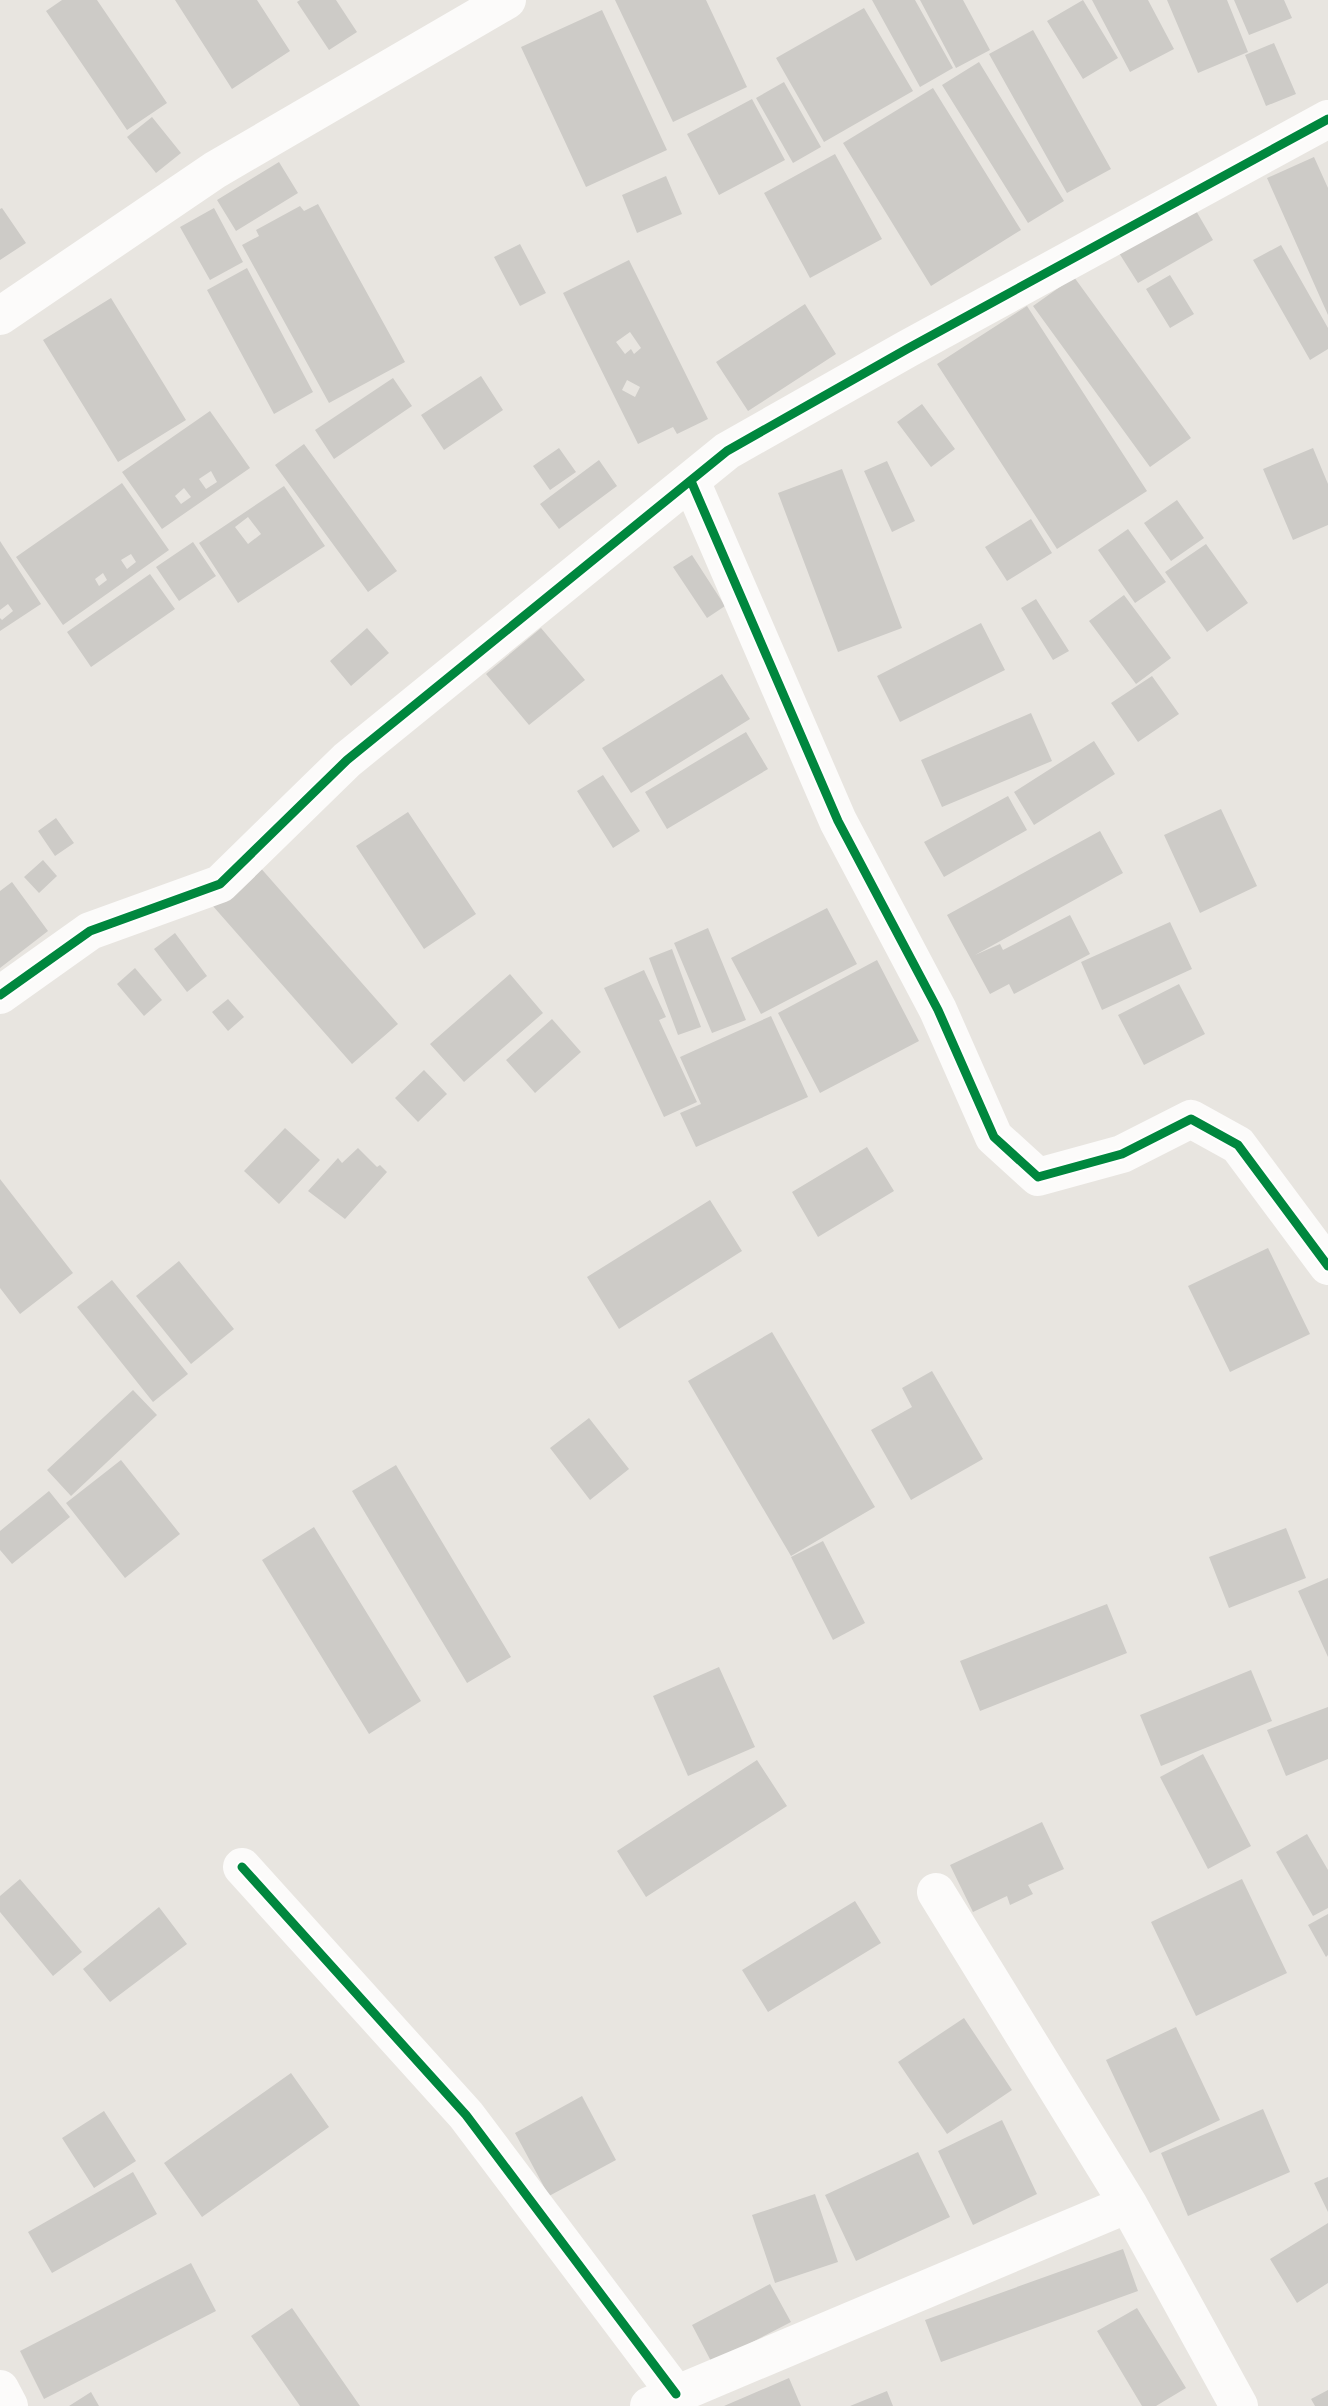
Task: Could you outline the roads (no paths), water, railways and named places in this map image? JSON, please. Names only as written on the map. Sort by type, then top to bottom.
[{"type":"street","points":[[0,316],[215,170],[507,0]]},
{"type":"street","points":[[0,995],[90,931],[220,884],[346,760],[727,451],[1328,119]]},
{"type":"street","points":[[691,481],[838,821],[938,1010],[994,1137],[1038,1177],[1122,1154],[1191,1119],[1238,1145],[1328,1266]]},
{"type":"street","points":[[242,1867],[466,2116],[662,2400],[1128,2204]]},
{"type":"street","points":[[936,1892],[1128,2204],[1239,2406]]},
{"type":"street","points":[[0,2389],[9,2406]]}]
